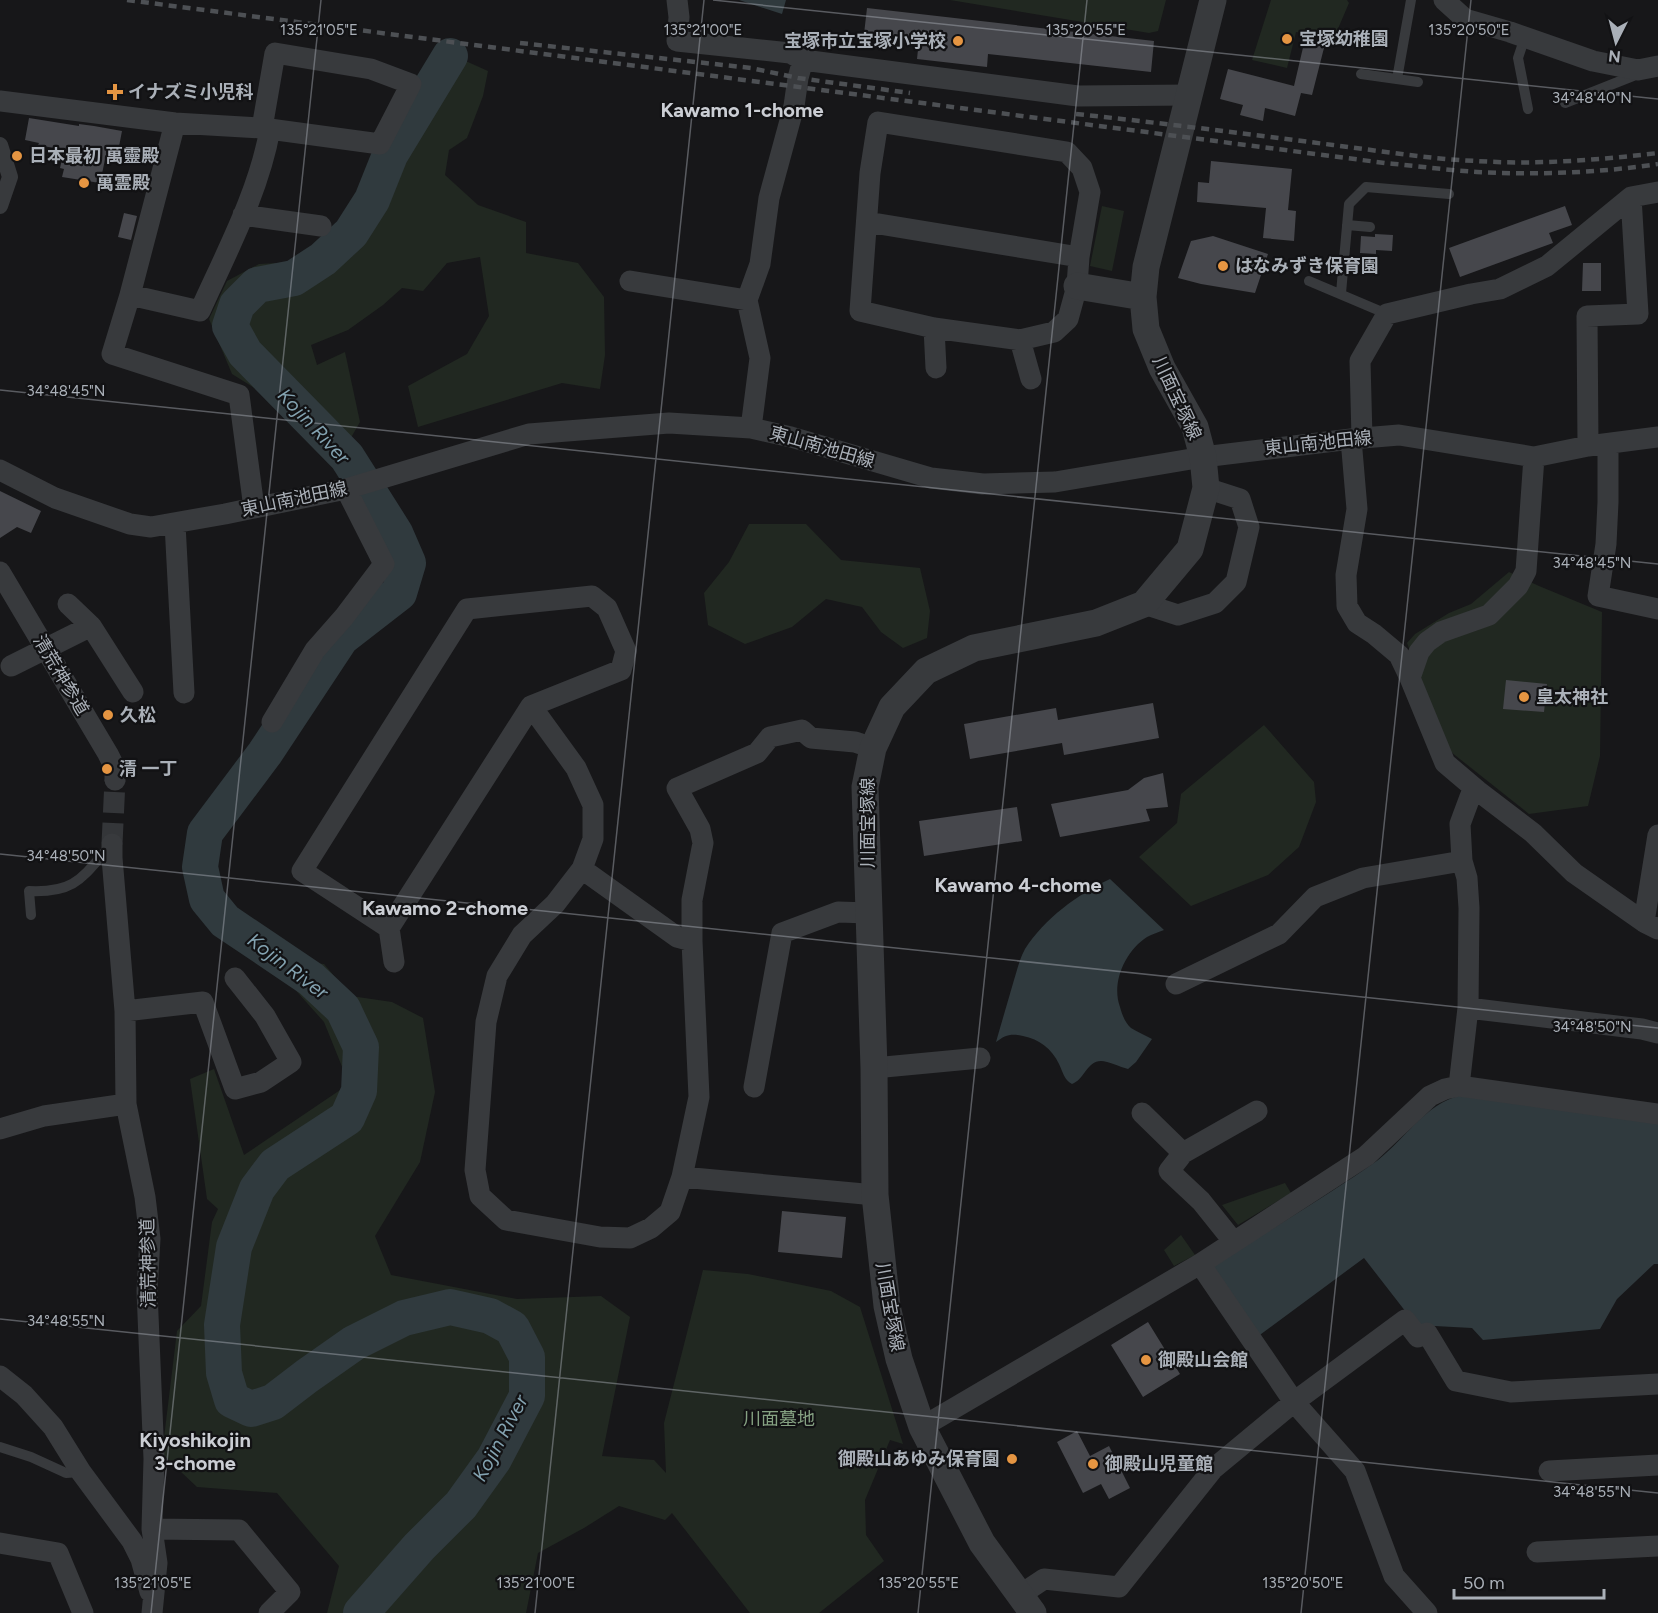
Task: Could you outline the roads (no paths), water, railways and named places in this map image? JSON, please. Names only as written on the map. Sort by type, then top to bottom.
[{"type":"street","points":[[677,0],[679,17],[677,41],[790,53],[803,60],[1078,96],[1190,95]]},
{"type":"street","name":"川面宝塚線","points":[[1026,1604],[982,1543],[922,1427],[899,1359],[887,1306],[875,1196],[874,1068],[865,787],[873,748],[892,707],[926,671],[974,648],[1096,623],[1144,604],[1190,549],[1206,488],[1203,457],[1195,427],[1162,368],[1146,329],[1143,297],[1146,267],[1214,0]]},
{"type":"street","points":[[1445,0],[1466,20],[1593,61],[1648,68]]},
{"type":"street","points":[[0,101],[175,123],[266,129],[380,144],[411,84],[371,69],[275,52],[266,129],[267,150],[243,215],[200,311],[130,295]]},
{"type":"street","points":[[751,428],[760,358],[747,300],[760,264],[769,198],[794,106],[803,60]]},
{"type":"street","points":[[878,122],[1067,152],[1082,168],[1090,192],[1078,257],[1077,286],[1068,319],[1054,333],[1020,340],[934,328],[860,311],[867,222],[870,173],[878,122]]},
{"type":"street","points":[[175,123],[130,295],[112,354],[239,395],[254,508]]},
{"type":"street","points":[[0,146],[10,177],[3,183],[0,206]]},
{"type":"street","points":[[1651,926],[1574,873],[1533,833],[1445,763],[1399,655],[1374,634],[1356,623],[1347,606],[1346,575],[1357,508],[1356,439],[1360,361],[1387,314],[1500,289],[1556,260],[1631,197],[1658,192]]},
{"type":"street","points":[[1631,197],[1638,314],[1587,316],[1598,445],[1608,502],[1606,544],[1598,596],[1658,609]]},
{"type":"street","points":[[243,215],[321,226]]},
{"type":"street","points":[[867,222],[1078,257]]},
{"type":"street","points":[[630,281],[747,300]]},
{"type":"street","points":[[1077,286],[1143,297]]},
{"type":"street","points":[[934,328],[936,368]]},
{"type":"street","points":[[1020,340],[1031,379]]},
{"type":"street","name":"東山南池田線","points":[[0,470],[55,498],[130,524],[151,527],[350,488],[529,434],[669,423],[751,428],[791,437],[931,478],[984,484],[1055,482],[1203,457],[1400,435],[1534,457],[1658,437]]},
{"type":"street","points":[[1410,678],[1419,652],[1427,642],[1441,632],[1489,615],[1518,586],[1526,571],[1534,457]]},
{"type":"street","points":[[272,722],[315,650],[344,617],[384,564],[350,488]]},
{"type":"street","points":[[1144,604],[1178,615],[1215,603],[1236,582],[1249,527],[1240,499],[1206,488]]},
{"type":"street","points":[[175,524],[183,693]]},
{"type":"street","name":"清荒神参道","points":[[0,572],[108,754],[115,768],[115,780]]},
{"type":"street","points":[[389,928],[302,871],[467,609],[592,596],[607,608],[626,651],[621,670],[531,706],[389,928],[394,962]]},
{"type":"street","points":[[68,604],[91,626],[133,692]]},
{"type":"street","points":[[11,666],[91,626]]},
{"type":"street","points":[[531,706],[576,768],[593,805],[593,839],[582,869],[555,904],[522,934],[497,976],[486,1022],[475,1170],[480,1196],[506,1220],[600,1237],[630,1238],[651,1228],[670,1212],[682,1176],[699,1097],[692,900],[703,843],[700,829],[677,788],[757,753],[770,737],[802,730],[811,738],[855,742],[873,748]]},
{"type":"street","points":[[1459,1086],[1467,1008],[1469,908],[1467,878],[1462,861],[1460,824],[1470,797],[1478,791]]},
{"type":"street","points":[[1651,926],[1658,835]]},
{"type":"street","name":"清荒神参道","points":[[112,844],[125,1011],[126,1104],[145,1197],[150,1239],[147,1291],[154,1459],[152,1529],[157,1563],[153,1608]]},
{"type":"street","points":[[1176,984],[1279,934],[1315,897],[1363,878],[1462,861]]},
{"type":"street","points":[[582,869],[677,936],[692,941]]},
{"type":"street","points":[[754,1087],[782,933],[838,912],[869,914]]},
{"type":"street","points":[[125,1011],[203,1002],[235,1089],[261,1082],[291,1062],[265,1016],[235,978]]},
{"type":"street","points":[[1467,1008],[1642,1029],[1658,1033]]},
{"type":"street","points":[[874,1068],[980,1058]]},
{"type":"street","points":[[922,1427],[1200,1264],[1366,1156],[1430,1096],[1445,1089],[1459,1086],[1658,1114]]},
{"type":"street","points":[[0,1129],[44,1116],[126,1104]]},
{"type":"street","points":[[1233,1241],[1202,1201],[1169,1172],[1183,1153],[1257,1111]]},
{"type":"street","points":[[1142,1113],[1183,1153]]},
{"type":"street","points":[[682,1176],[875,1196]]},
{"type":"street","points":[[1200,1264],[1294,1402],[1355,1471],[1394,1576],[1427,1613]]},
{"type":"street","points":[[1026,1604],[1044,1579],[1119,1587],[1213,1469],[1294,1402],[1405,1320],[1418,1337],[1426,1333],[1456,1381],[1511,1392],[1658,1384]]},
{"type":"street","points":[[0,1376],[24,1395],[53,1427],[81,1472],[132,1541],[141,1559],[153,1608]]},
{"type":"street","points":[[1548,1471],[1658,1465]]},
{"type":"street","points":[[152,1529],[239,1530],[290,1592],[269,1613]]},
{"type":"street","points":[[0,1544],[58,1553],[83,1613]]},
{"type":"street","points":[[1537,1552],[1658,1546]]},
{"type":"lane","points":[[1397,80],[1411,0]]},
{"type":"lane","points":[[1525,38],[1518,58],[1528,109]]},
{"type":"lane","points":[[1565,103],[1648,68]]},
{"type":"lane","points":[[1361,74],[1418,82]]},
{"type":"lane","points":[[1341,293],[1349,204],[1366,187],[1449,194]]},
{"type":"lane","points":[[1347,225],[1370,226]]},
{"type":"lane","points":[[1309,281],[1387,314]]},
{"type":"lane","points":[[31,915],[29,891],[46,892],[64,888],[82,878],[112,844]]},
{"type":"lane","points":[[0,1447],[31,1457],[66,1473],[81,1472]]},
{"type":"waterway","name":"Kojin River","points":[[361,1613],[419,1547],[461,1505],[494,1459],[527,1396],[527,1357],[512,1328],[490,1316],[450,1307],[404,1318],[354,1343],[273,1402],[251,1409],[232,1400],[224,1373],[222,1325],[234,1247],[257,1189],[275,1165],[347,1118],[359,1091],[361,1047],[343,1009],[311,979],[225,921],[207,899],[200,867],[205,833],[265,753],[341,638],[399,593],[408,563],[395,533],[347,457],[245,353],[230,326],[237,305],[257,285],[294,278],[323,259],[351,233],[372,200],[390,155],[450,56]]},
{"type":"tunnel","points":[[112,844],[115,780]]},
{"type":"railway","points":[[127,0],[1385,163],[1500,173],[1568,173],[1658,164]]},
{"type":"railway","points":[[520,43],[751,68],[798,78],[910,93]]},
{"type":"railway","points":[[1076,114],[1459,160],[1545,162],[1658,153]]},
{"type":"place","name":"宝塚幼稚園","points":[[1287,39]]},
{"type":"place","name":"宝塚市立宝塚小学校","points":[[958,41]]},
{"type":"place","name":"イナズミ小児科","points":[[115,92]]},
{"type":"place","name":"日本最初 萬靈殿","points":[[17,156]]},
{"type":"place","name":"萬霊殿","points":[[84,183]]},
{"type":"place","name":"はなみずき保育園","points":[[1223,266]]},
{"type":"place","name":"皇太神社","points":[[1524,697]]},
{"type":"place","name":"久松","points":[[108,715]]},
{"type":"place","name":"清 一丁","points":[[107,769]]},
{"type":"place","name":"御殿山会館","points":[[1146,1360]]},
{"type":"place","name":"御殿山あゆみ保育園","points":[[1012,1459]]},
{"type":"place","name":"御殿山児童館","points":[[1093,1464]]},
{"type":"district","name":"Kawamo 1-chome","points":[[742,110]]},
{"type":"district","name":"Kawamo 4-chome","points":[[1018,885]]},
{"type":"district","name":"Kawamo 2-chome","points":[[445,908]]},
{"type":"district","name":"Kiyoshikojin 3-chome","points":[[195,1452]]},
{"type":"park label","name":"川面墓地","points":[[779,1419]]}]
